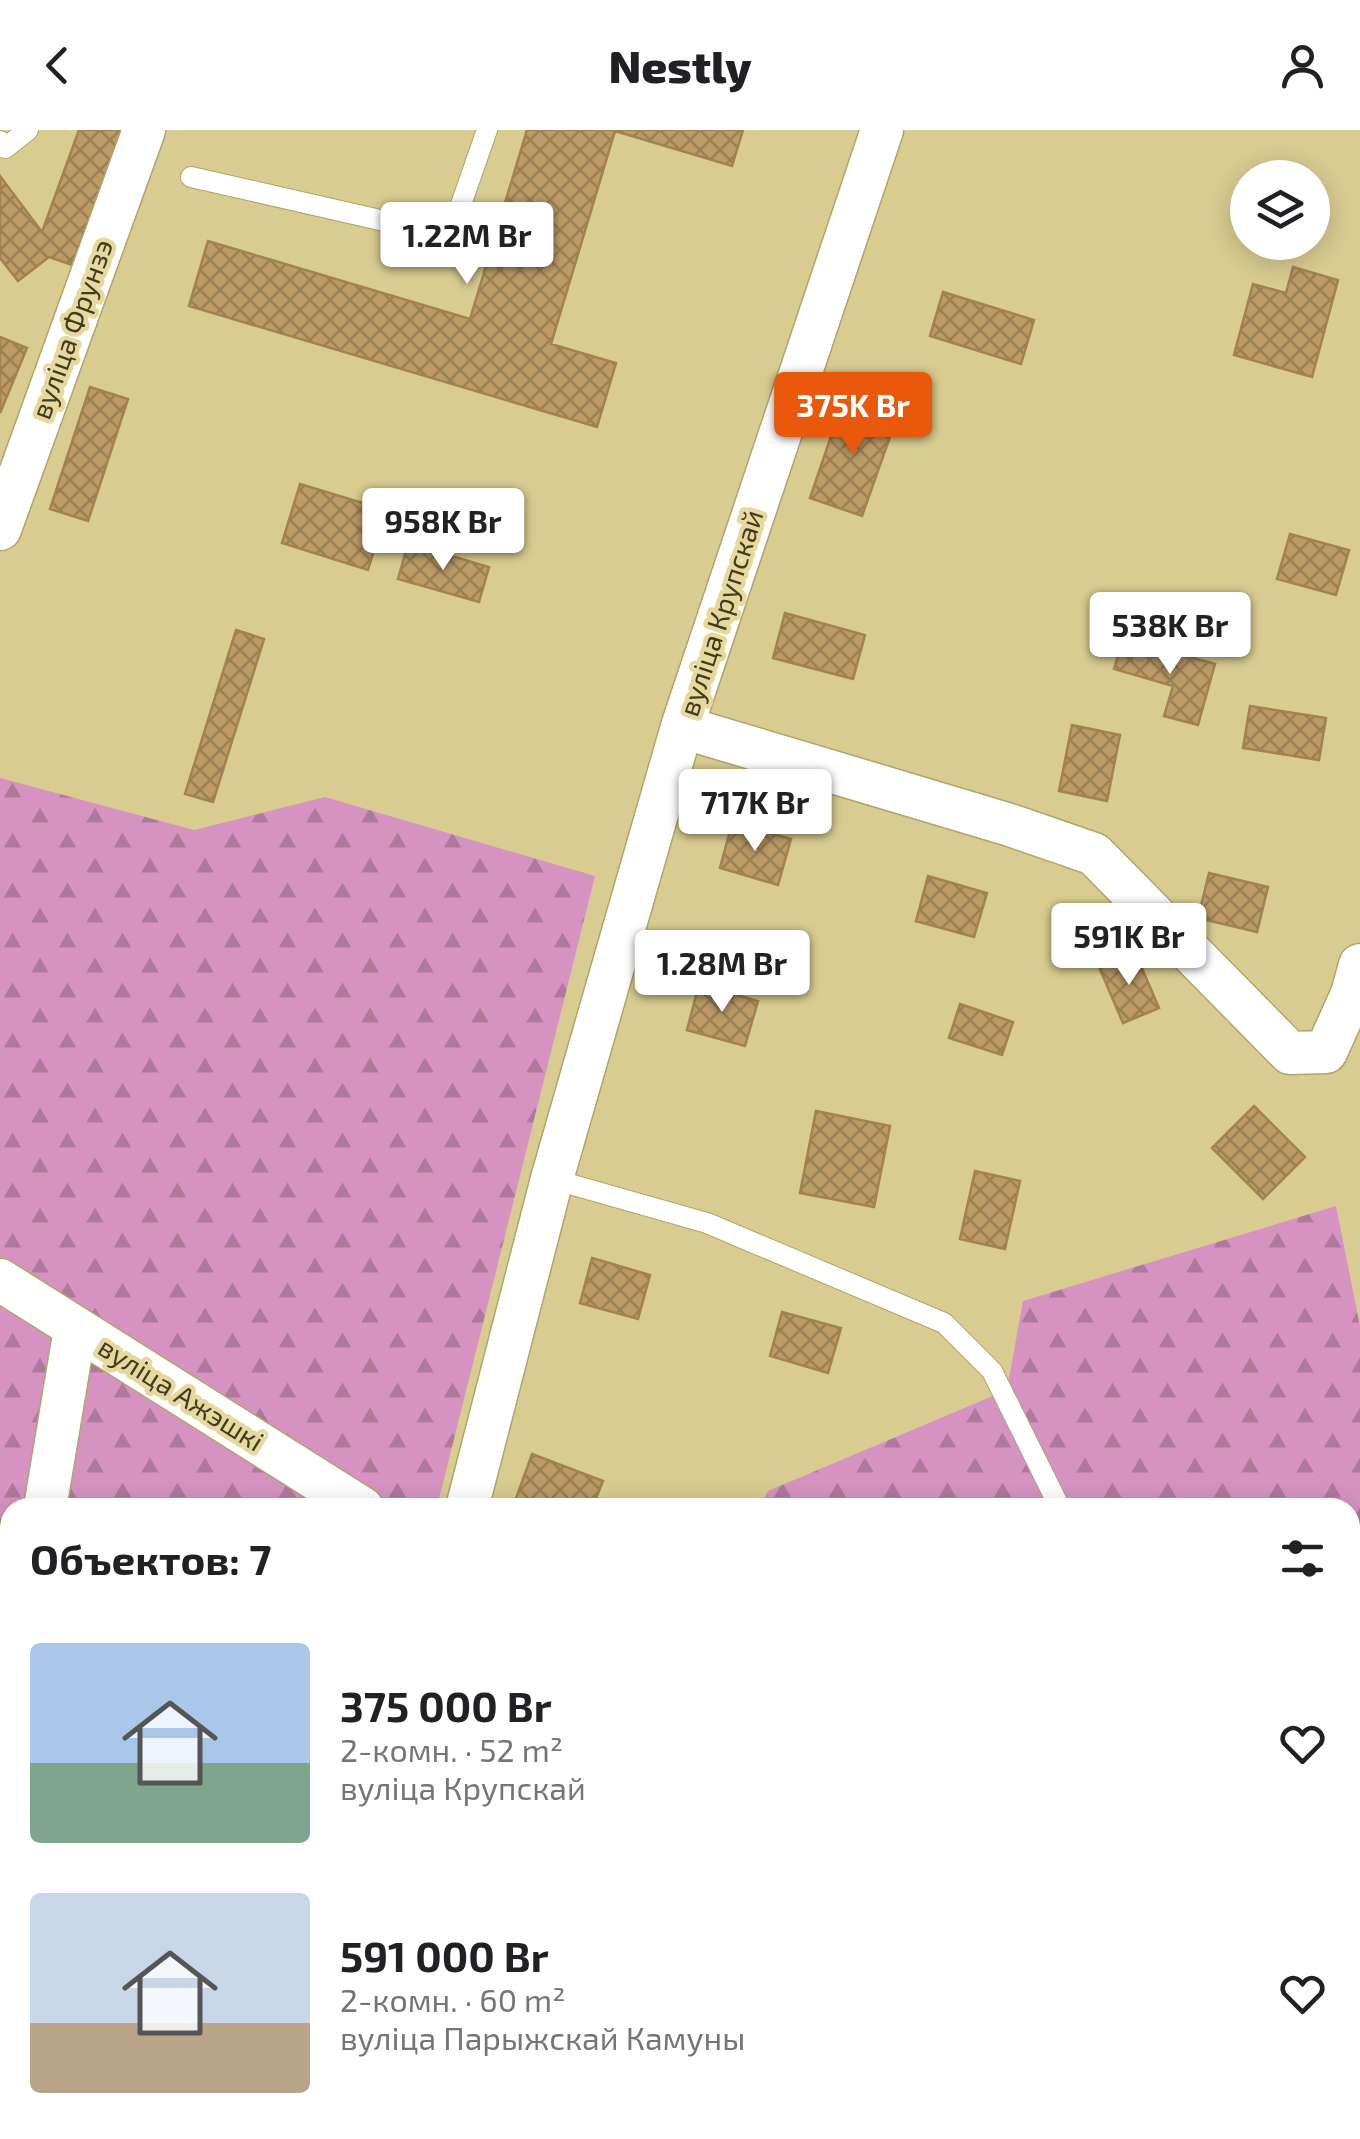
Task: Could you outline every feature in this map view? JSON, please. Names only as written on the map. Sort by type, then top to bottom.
[{"type":"street","name":"вуліца Фрунзэ","points":[[0,529],[144,130]]},
{"type":"street","name":"вуліца Крупскай","points":[[471,1498],[552,1179],[682,727],[882,130]]},
{"type":"street","points":[[682,727],[1094,854],[1290,1053],[1326,1052],[1352,994],[1360,965]]},
{"type":"street","name":"вуліца Ажэшкі","points":[[0,1280],[346,1498]]},
{"type":"street","points":[[47,1498],[75,1329]]},
{"type":"lane","points":[[0,141],[5,148],[28,130]]},
{"type":"lane","points":[[192,177],[450,236],[487,130]]},
{"type":"lane","points":[[552,1179],[707,1223],[944,1323],[992,1372],[1055,1498]]},
{"type":"green space","points":[[0,778],[194,830],[325,797],[595,876],[439,1498],[0,1498]]},
{"type":"green space","points":[[1336,1206],[1360,1326],[1360,1498],[764,1498],[768,1491],[1007,1390],[1023,1301]]},
{"type":"building","points":[[79,130],[122,130],[72,265],[49,257],[18,281],[0,258],[0,176],[42,232]]},
{"type":"building","points":[[527,130],[743,130],[732,166],[615,131],[551,344],[616,363],[597,427],[189,306],[208,241],[470,319]]},
{"type":"building","points":[[1293,267],[1338,280],[1312,377],[1234,355],[1253,284],[1286,293]]},
{"type":"building","points":[[943,292],[1034,320],[1021,364],[930,336]]},
{"type":"building","points":[[0,337],[27,348],[0,413]]},
{"type":"building","points":[[90,387],[128,399],[88,521],[50,509]]},
{"type":"building","points":[[844,398],[897,417],[862,516],[810,498]]},
{"type":"building","points":[[300,484],[386,510],[368,570],[282,543]]},
{"type":"building","points":[[1290,534],[1349,550],[1336,595],[1277,579]]},
{"type":"building","points":[[408,543],[489,567],[479,602],[398,579]]},
{"type":"building","points":[[785,613],[865,635],[853,679],[773,658]]},
{"type":"building","points":[[236,630],[264,639],[213,802],[185,794]]},
{"type":"building","points":[[1123,639],[1215,664],[1198,725],[1164,716],[1173,686],[1114,669]]},
{"type":"building","points":[[1250,706],[1326,718],[1319,760],[1243,748]]},
{"type":"building","points":[[1072,725],[1120,735],[1107,801],[1059,791]]},
{"type":"building","points":[[732,823],[791,839],[778,885],[720,868]]},
{"type":"building","points":[[1209,873],[1268,887],[1257,932],[1198,918]]},
{"type":"building","points":[[928,876],[987,893],[974,937],[916,921]]},
{"type":"building","points":[[1135,952],[1159,1008],[1123,1023],[1099,967]]},
{"type":"building","points":[[699,984],[758,1001],[745,1046],[687,1030]]},
{"type":"building","points":[[960,1004],[1013,1022],[1002,1055],[949,1038]]},
{"type":"building","points":[[1254,1106],[1305,1157],[1263,1199],[1212,1148]]},
{"type":"building","points":[[816,1111],[890,1126],[874,1207],[800,1193]]},
{"type":"building","points":[[975,1171],[1020,1181],[1005,1249],[960,1239]]},
{"type":"building","points":[[592,1258],[650,1275],[638,1319],[580,1303]]},
{"type":"building","points":[[782,1312],[841,1328],[828,1373],[770,1356]]},
{"type":"building","points":[[532,1454],[603,1481],[596,1498],[516,1498]]}]
